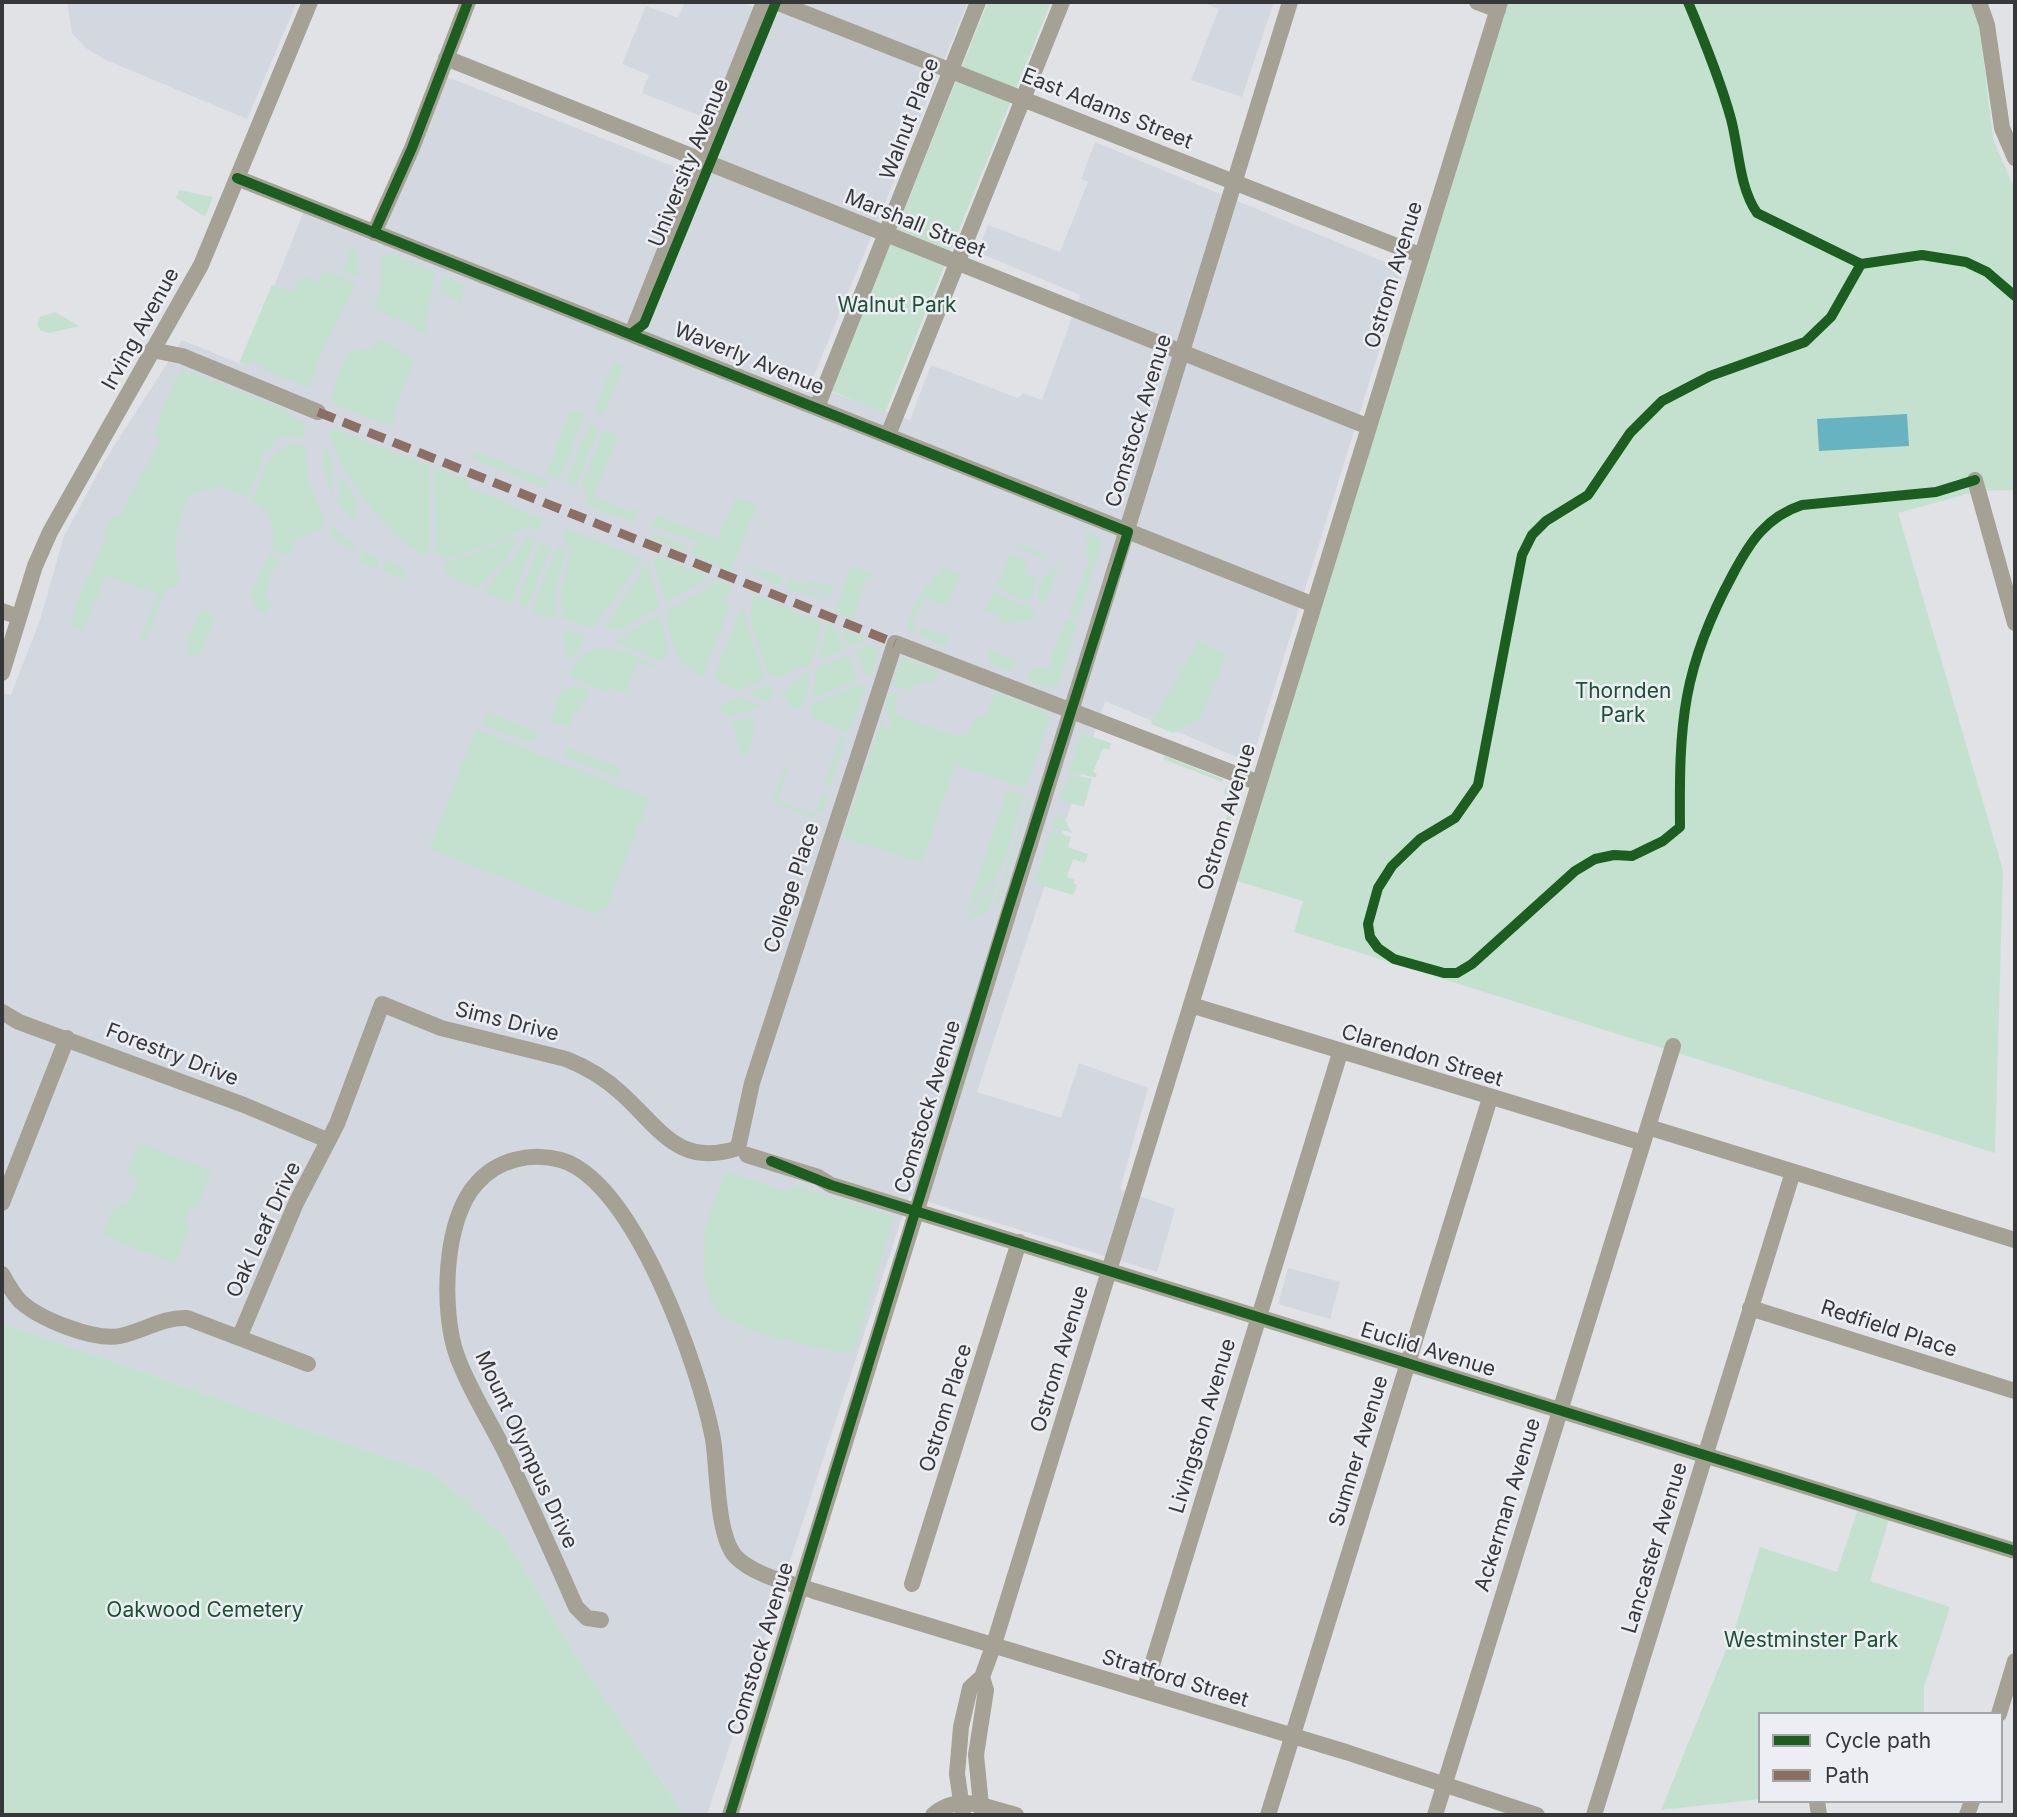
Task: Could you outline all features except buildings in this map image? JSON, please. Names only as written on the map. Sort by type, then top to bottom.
[{"type":"street","name":"Irving Avenue","points":[[2,673],[50,532],[201,265],[310,2]]},
{"type":"street","points":[[374,233],[468,2]]},
{"type":"street","name":"University Avenue","points":[[632,333],[764,2]]},
{"type":"street","name":"East Adams Street","points":[[776,2],[1422,256]]},
{"type":"street","name":"Walnut Place","points":[[817,407],[978,2]]},
{"type":"street","points":[[888,435],[1062,2]]},
{"type":"street","name":"Comstock Avenue","points":[[730,1815],[1290,2]]},
{"type":"street","points":[[1477,2],[1499,6]]},
{"type":"street","points":[[1979,2],[1987,25],[2002,128],[2015,158]]},
{"type":"street","name":"Ostrom Avenue","points":[[982,1677],[1110,1271],[1499,6]]},
{"type":"street","name":"Marshall Street","points":[[446,58],[1369,427]]},
{"type":"street","name":"Waverly Avenue","points":[[237,178],[1314,605]]},
{"type":"street","points":[[152,350],[181,356],[318,412]]},
{"type":"street","points":[[1975,480],[2008,567],[2015,623]]},
{"type":"street","points":[[2,611],[19,617]]},
{"type":"street","name":"College Place","points":[[743,1152],[752,1083],[895,643],[1071,711]]},
{"type":"street","points":[[1071,711],[1259,783]]},
{"type":"street","name":"Sims Drive","points":[[327,1140],[337,1124],[382,1004],[441,1028],[551,1054],[583,1066],[621,1093],[673,1144],[687,1150],[714,1154],[743,1152]]},
{"type":"street","name":"Clarendon Street","points":[[1191,1005],[1340,1053],[1643,1143]]},
{"type":"street","name":"Forestry Drive","points":[[2,1012],[19,1022],[244,1105],[327,1140]]},
{"type":"street","points":[[2,1203],[67,1038]]},
{"type":"street","name":"Ackerman Avenue","points":[[1435,1815],[1673,1046]]},
{"type":"street","name":"Livingston Avenue","points":[[1144,1691],[1340,1053]]},
{"type":"street","name":"Sumner Avenue","points":[[1268,1815],[1490,1098]]},
{"type":"street","points":[[1648,1127],[2015,1240]]},
{"type":"street","name":"Oak Leaf Drive","points":[[239,1338],[296,1203],[321,1157],[327,1140]]},
{"type":"street","name":"Euclid Avenue","points":[[743,1152],[818,1177],[831,1185],[2015,1551]]},
{"type":"street","name":"Mount Olympus Drive","points":[[601,1620],[587,1618],[576,1607],[508,1457],[471,1389],[456,1355],[451,1328],[449,1260],[465,1202],[473,1186],[490,1171],[526,1157],[561,1160],[584,1172],[604,1190],[628,1223],[686,1343],[699,1378],[718,1468],[727,1540],[734,1555],[761,1572],[801,1587]]},
{"type":"street","name":"Lancaster Avenue","points":[[1594,1815],[1793,1172]]},
{"type":"street","name":"Ostrom Place","points":[[912,1584],[1019,1242]]},
{"type":"street","points":[[2,1274],[19,1300],[30,1308],[98,1337],[122,1335],[172,1317],[187,1318],[308,1364]]},
{"type":"street","name":"Redfield Place","points":[[1750,1308],[2015,1391]]},
{"type":"street","name":"Stratford Street","points":[[801,1587],[1293,1736],[1537,1815]]},
{"type":"street","points":[[1999,1712],[2015,1661]]},
{"type":"street","points":[[962,1809],[957,1774],[961,1727],[970,1688],[982,1677],[986,1690],[976,1755],[981,1809]]},
{"type":"street","points":[[933,1815],[942,1807],[981,1809],[1016,1815]]},
{"type":"shaded area","points":[[67,2],[297,2],[247,119],[106,60],[86,48],[72,33]]},
{"type":"shaded area","points":[[685,2],[740,2],[776,16],[782,2],[968,2],[810,385],[910,420],[931,365],[1018,398],[1023,393],[1042,400],[1080,295],[977,252],[988,225],[1060,252],[1088,182],[1081,179],[1095,142],[1404,270],[1251,763],[1105,701],[977,1092],[1061,1118],[1079,1063],[1148,1088],[1120,1189],[1175,1209],[1157,1272],[909,1196],[707,1815],[685,1815],[580,1662],[505,1537],[437,1475],[2,1323],[2,693],[11,695],[40,620],[64,536],[104,462],[182,340],[243,365],[303,213],[379,244],[445,76],[685,171],[706,118],[642,93],[649,75],[622,64],[646,6],[678,18]]},
{"type":"shaded area","points":[[1201,2],[1274,2],[1242,97],[1191,80],[1219,9]]},
{"type":"shaded area","points":[[1288,1268],[1340,1282],[1330,1319],[1278,1304]]},
{"type":"green space","name":"Walnut Park","points":[[988,2],[1051,2],[885,413],[831,391]]},
{"type":"green space","name":"Thornden Park","points":[[1507,2],[1971,2],[1979,23],[1993,139],[2015,190],[2015,490],[1978,491],[1898,513],[2003,870],[1995,1153],[1294,932],[1303,901],[1237,881]]},
{"type":"green space","points":[[179,190],[213,197],[205,217],[176,198]]},
{"type":"green space","points":[[355,241],[359,278],[343,272]]},
{"type":"green space","points":[[388,253],[435,272],[425,335],[397,316],[394,320],[375,308],[381,278],[380,257]]},
{"type":"green space","points":[[323,270],[357,283],[320,357],[310,388],[269,372],[254,361],[246,365],[239,363],[272,285],[293,292],[298,279],[305,277],[318,282]]},
{"type":"green space","points":[[443,276],[466,285],[455,319],[459,301],[440,293]]},
{"type":"green space","points":[[55,312],[79,326],[49,333],[41,331],[37,325],[40,317]]},
{"type":"green space","points":[[380,338],[415,361],[401,391],[392,427],[331,403],[336,379],[349,351],[371,349]]},
{"type":"green space","points":[[614,362],[624,366],[604,416],[594,412]]},
{"type":"green space","points":[[180,370],[186,370],[286,410],[305,425],[304,438],[280,437],[265,452],[248,497],[219,486],[188,496],[175,539],[179,584],[165,591],[146,642],[140,639],[158,594],[106,576],[83,631],[71,626],[75,605],[106,537],[103,535],[112,515],[118,518],[161,439],[154,435],[159,426],[160,413]]},
{"type":"green space","points":[[571,409],[585,414],[560,480],[546,475]]},
{"type":"green space","points":[[589,424],[599,428],[575,487],[565,483]]},
{"type":"green space","points":[[337,429],[430,466],[428,555],[415,550],[400,539],[368,504],[341,463],[333,445],[329,431]]},
{"type":"green space","points":[[604,430],[618,436],[594,497],[631,512],[633,508],[640,511],[634,523],[586,505],[586,492],[581,486]]},
{"type":"green space","points":[[297,443],[305,448],[308,480],[325,520],[321,530],[314,530],[304,539],[297,536],[290,557],[271,549],[271,522],[264,510],[253,501],[272,456],[287,445]]},
{"type":"green space","points":[[324,448],[333,463],[332,496],[323,466]]},
{"type":"green space","points":[[475,451],[545,479],[548,481],[545,488],[472,459]]},
{"type":"green space","points":[[434,467],[468,480],[467,486],[544,519],[539,530],[528,527],[506,539],[443,560],[436,553]]},
{"type":"green space","points":[[340,475],[355,497],[357,523],[337,503]]},
{"type":"green space","points":[[736,497],[758,504],[730,571],[691,554],[696,541],[653,527],[658,515],[717,539]]},
{"type":"green space","points":[[332,525],[357,548],[353,553],[329,535]]},
{"type":"green space","points":[[565,528],[643,559],[594,628],[562,619],[561,587],[571,550],[562,539]]},
{"type":"green space","points":[[1086,531],[1100,537],[1101,545],[1078,618],[1069,615],[1088,563],[1089,556],[1085,554],[1089,543],[1086,541]]},
{"type":"green space","points":[[651,532],[688,547],[686,552],[651,539]]},
{"type":"green space","points":[[528,533],[536,540],[510,603],[482,592],[513,558]]},
{"type":"green space","points":[[519,537],[507,559],[476,589],[453,579],[442,567],[445,563]]},
{"type":"green space","points":[[541,540],[544,546],[552,545],[527,606],[522,608],[517,601]]},
{"type":"green space","points":[[1010,545],[1034,548],[1052,562]]},
{"type":"green space","points":[[557,547],[564,548],[566,552],[557,585],[555,619],[531,612]]},
{"type":"green space","points":[[361,549],[379,558],[377,568],[362,563]]},
{"type":"green space","points":[[269,555],[282,560],[271,574],[266,598],[272,601],[267,614],[254,609],[254,600],[249,598]]},
{"type":"green space","points":[[1011,555],[1025,559],[1026,574],[1038,578],[1031,601],[1016,599],[995,585],[1004,571],[1006,558]]},
{"type":"green space","points":[[656,556],[710,577],[665,603],[654,560]]},
{"type":"green space","points":[[390,561],[407,570],[406,577],[402,579],[382,571],[385,562]]},
{"type":"green space","points":[[648,561],[659,607],[625,629],[603,629]]},
{"type":"green space","points":[[1058,563],[1044,605],[1039,601],[1039,590],[1043,580]]},
{"type":"green space","points":[[944,565],[960,575],[948,606],[924,598],[914,618],[916,624],[913,632],[906,629],[915,601]]},
{"type":"green space","points":[[744,566],[784,576],[779,587]]},
{"type":"green space","points":[[851,566],[875,575],[874,578],[866,576],[854,620],[834,612]]},
{"type":"green space","points":[[789,578],[827,599],[785,589]]},
{"type":"green space","points":[[796,578],[833,586],[831,597]]},
{"type":"green space","points":[[717,580],[732,586],[725,603],[730,606],[703,676],[684,665],[679,658],[672,643],[666,612]]},
{"type":"green space","points":[[994,590],[1016,604],[1030,606],[1034,611],[1031,621],[1002,624],[996,614],[985,612]]},
{"type":"green space","points":[[754,594],[822,622],[812,664],[776,678],[771,676],[752,625],[751,604]]},
{"type":"green space","points":[[204,609],[213,615],[214,621],[201,653],[191,656],[185,652],[198,613]]},
{"type":"green space","points":[[740,610],[745,612],[753,646],[767,679],[738,691],[713,679]]},
{"type":"green space","points":[[660,614],[669,652],[662,662],[617,643],[618,639]]},
{"type":"green space","points":[[1067,618],[1078,622],[1058,685],[1046,688],[1027,681],[1033,665],[1047,670]]},
{"type":"green space","points":[[827,623],[832,625],[845,649],[819,661]]},
{"type":"green space","points":[[921,627],[949,637],[945,646],[918,635]]},
{"type":"green space","points":[[839,628],[868,639],[849,647]]},
{"type":"green space","points":[[564,630],[582,633],[585,638],[578,652],[567,661]]},
{"type":"green space","points":[[1198,641],[1227,654],[1200,719],[1173,733],[1151,724]]},
{"type":"green space","points":[[870,645],[880,649],[872,673],[867,676],[854,652]]},
{"type":"green space","points":[[599,648],[621,650],[656,665],[655,668],[638,663],[625,693],[609,687],[607,692],[570,678],[572,668],[579,659]]},
{"type":"green space","points":[[989,649],[1016,660],[1013,670],[1009,672],[991,663],[988,657]]},
{"type":"green space","points":[[845,656],[850,658],[859,680],[812,698],[817,667]]},
{"type":"green space","points":[[904,658],[938,670],[937,679],[929,684],[921,681],[918,686],[913,685],[910,691],[892,685],[900,660]]},
{"type":"green space","points":[[807,671],[810,672],[805,701],[800,708],[791,709],[782,693]]},
{"type":"green space","points":[[573,685],[589,691],[581,710],[575,712],[570,727],[553,723],[551,719],[563,689],[570,689]]},
{"type":"green space","points":[[769,685],[774,692],[769,702],[750,695],[751,691]]},
{"type":"green space","points":[[860,685],[867,688],[848,733],[811,717],[810,708],[814,702]]},
{"type":"green space","points":[[890,691],[898,694],[895,715],[954,735],[967,734],[972,720],[987,714],[994,694],[998,693],[1044,711],[1050,717],[1026,788],[955,765],[922,863],[842,838],[882,718],[885,727],[892,727],[885,709]]},
{"type":"green space","points":[[738,697],[763,707],[730,716],[722,714],[720,706]]},
{"type":"green space","points":[[487,712],[538,732],[535,740],[529,743],[482,725]]},
{"type":"green space","points":[[756,716],[752,728],[756,729],[747,757],[739,752],[737,735],[731,723]]},
{"type":"green space","points":[[476,729],[650,798],[606,909],[594,914],[429,849]]},
{"type":"green space","points":[[1081,733],[1111,743],[1109,750],[1103,748],[1093,772],[1097,774],[1095,778],[1074,772],[1072,776],[1068,774]]},
{"type":"green space","points":[[840,736],[846,738],[830,787],[824,785]]},
{"type":"green space","points":[[566,747],[621,768],[617,778],[565,757]]},
{"type":"green space","points":[[1165,756],[1223,779],[1222,782],[1163,759]]},
{"type":"green space","points":[[785,766],[789,767],[777,800],[808,812],[816,811],[823,793],[828,795],[822,812],[810,817],[772,802]]},
{"type":"green space","points":[[1075,775],[1092,779],[1084,807],[1060,800],[1068,778]]},
{"type":"green space","points":[[1225,787],[1239,795],[1230,823],[1225,822],[1232,796],[1224,794]]},
{"type":"green space","points":[[1008,790],[1024,795],[1001,870],[966,914]]},
{"type":"green space","points":[[1029,797],[1031,798],[998,905],[994,908]]},
{"type":"green space","points":[[1056,814],[1063,816],[1072,833],[1052,827]]},
{"type":"green space","points":[[1051,830],[1071,837],[1068,847],[1088,854],[1085,863],[1073,859],[1067,877],[1075,880],[1073,883],[1077,885],[1073,895],[1037,884],[1035,881]]},
{"type":"green space","points":[[998,878],[988,911],[964,923]]},
{"type":"green space","points":[[139,1142],[211,1171],[196,1210],[190,1208],[185,1222],[190,1225],[175,1264],[102,1235],[113,1207],[117,1208],[119,1203],[128,1206],[138,1180],[126,1174]]},
{"type":"green space","points":[[725,1172],[791,1192],[794,1185],[894,1217],[854,1353],[761,1334],[727,1319],[712,1304],[706,1284],[704,1241],[708,1218]]},
{"type":"green space","name":"Oakwood Cemetery","points":[[2,1323],[437,1475],[505,1537],[580,1662],[685,1815],[2,1815]]},
{"type":"green space","name":"Westminster Park","points":[[1860,1503],[1891,1513],[1870,1581],[1950,1607],[1924,1687],[1924,1712],[1758,1712],[1758,1799],[1661,1810],[1735,1628],[1760,1547],[1837,1572]]},
{"type":"water","points":[[1907,414],[1909,446],[1819,451],[1817,419]]},
{"type":"marked path","points":[[318,412],[895,643]]},
{"type":"cycle path","points":[[374,233],[412,148],[468,2]]},
{"type":"cycle path","points":[[632,333],[644,324],[776,2]]},
{"type":"cycle path","points":[[1688,2],[1722,89],[1746,192],[1757,213],[1861,264],[1922,255],[1966,262],[1987,272],[2015,296]]},
{"type":"cycle path","points":[[237,178],[1128,532],[1006,916],[730,1815]]},
{"type":"cycle path","points":[[1861,264],[1831,317],[1805,342],[1710,376],[1662,401],[1630,433],[1588,495],[1546,521],[1532,535],[1522,555],[1478,785],[1455,818],[1420,839],[1392,866],[1378,888],[1368,924],[1370,937],[1378,948],[1394,959],[1444,973],[1457,973],[1472,964],[1575,871],[1595,859],[1614,855],[1632,856],[1663,841],[1680,827],[1683,726],[1687,697],[1703,639],[1746,551],[1760,532],[1778,516],[1802,505],[1936,492],[1975,480]]},
{"type":"cycle path","points":[[771,1161],[831,1185],[2015,1551]]}]
